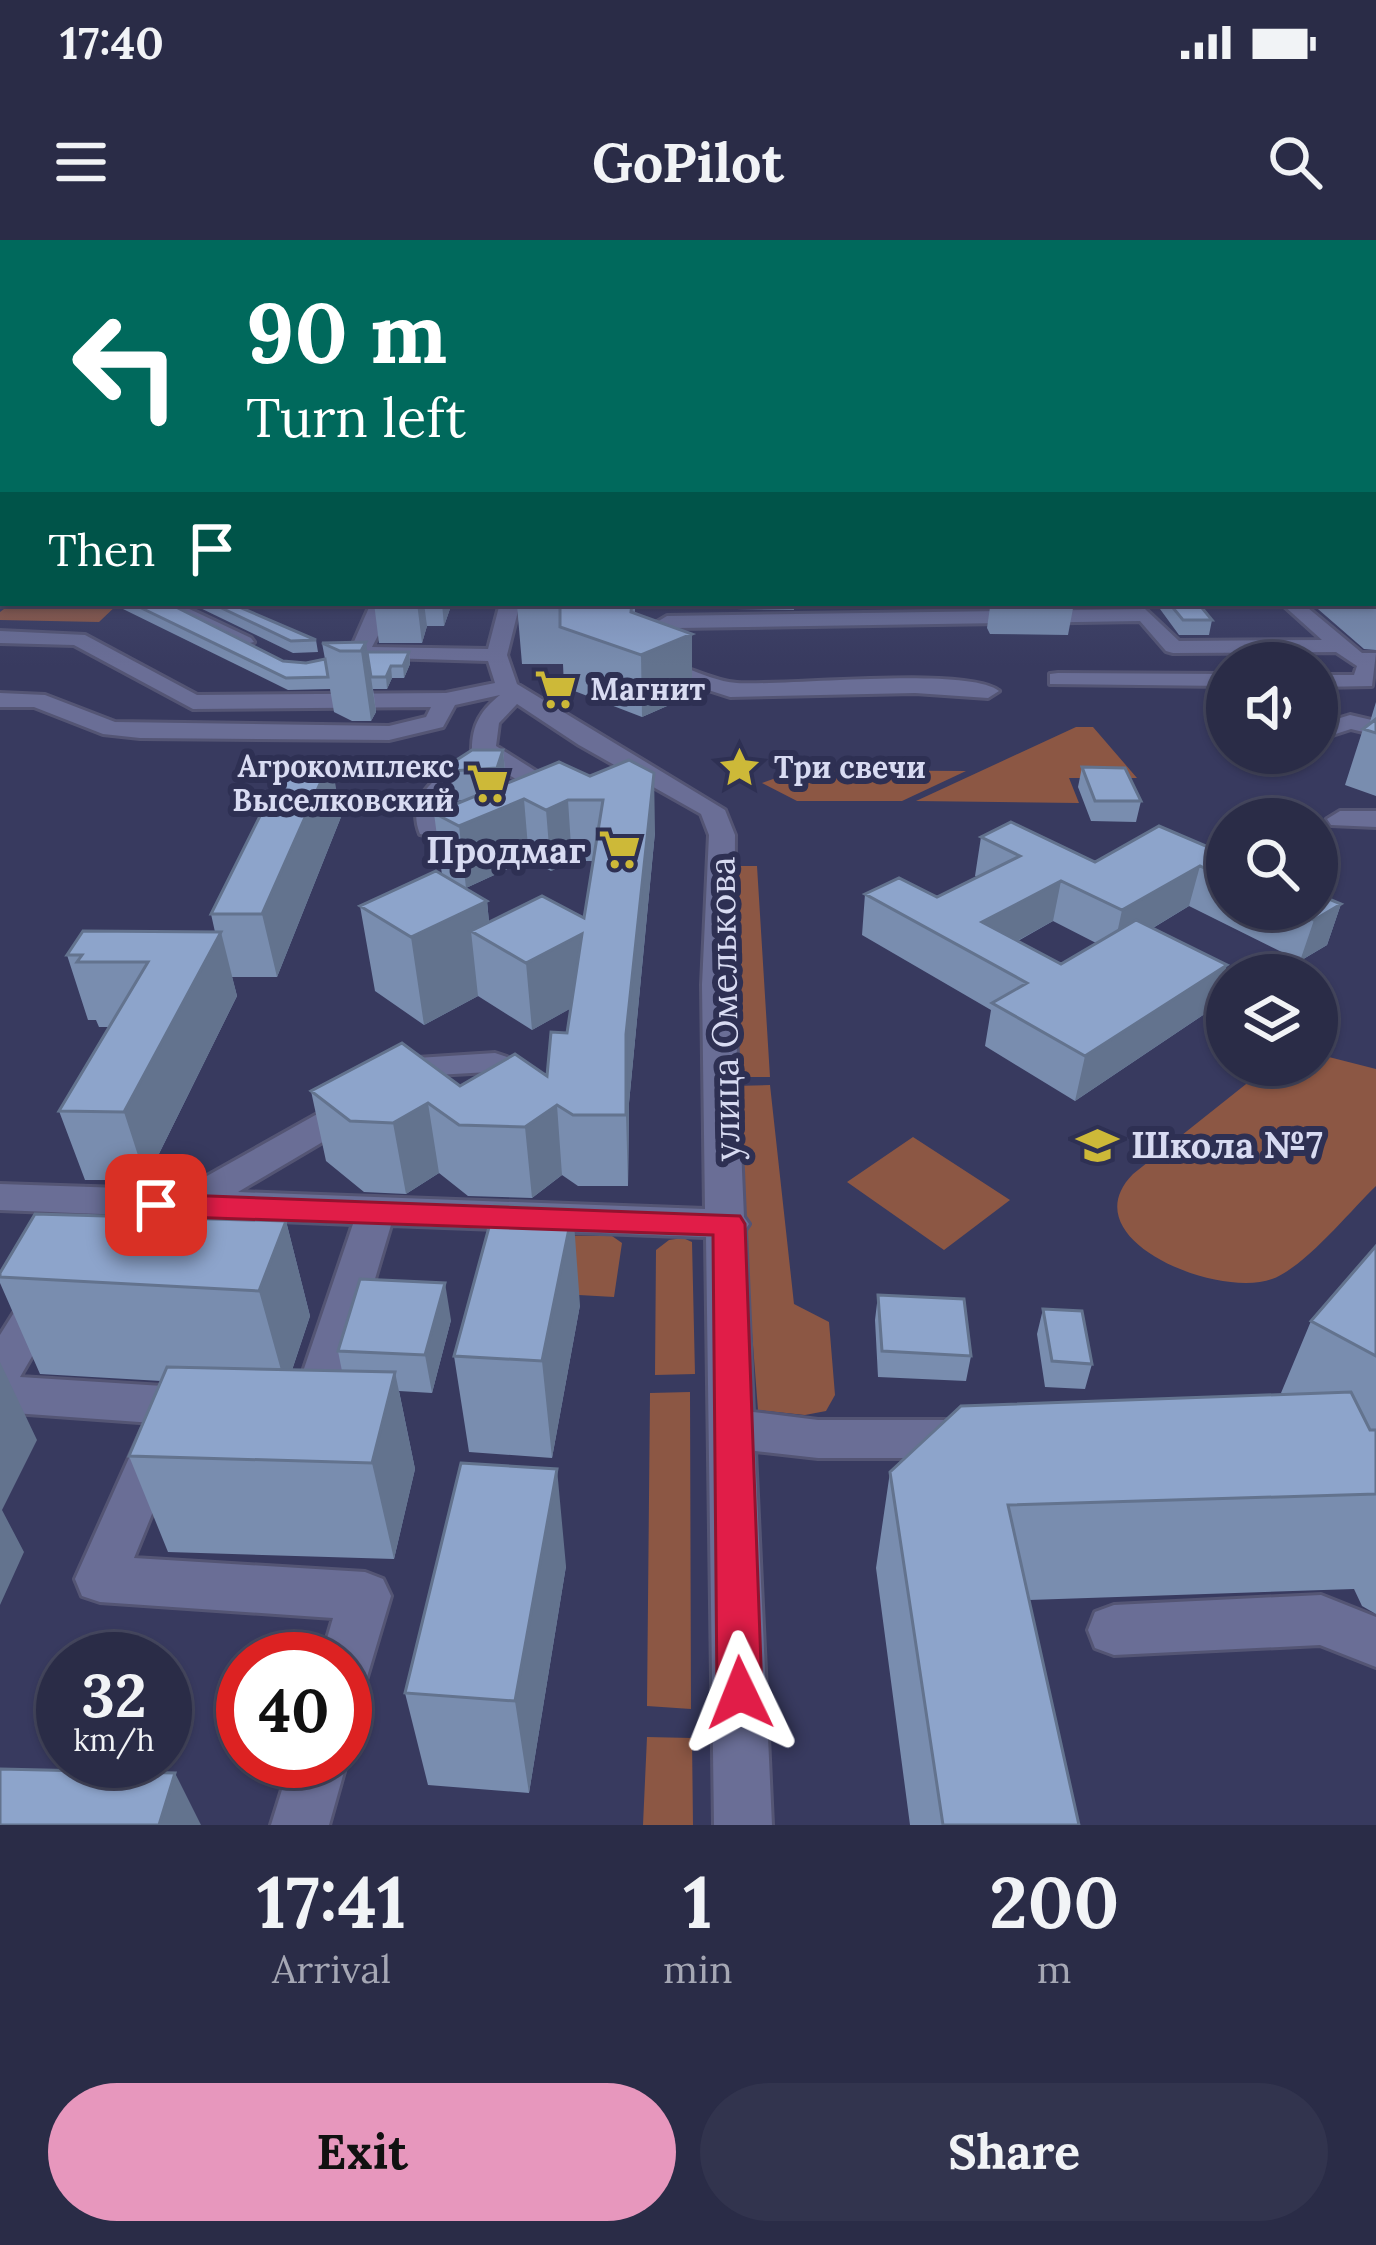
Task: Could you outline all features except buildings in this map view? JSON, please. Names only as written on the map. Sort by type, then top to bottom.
[{"type":"street","points":[[379,606],[350,654],[497,656]]},
{"type":"street","points":[[1295,606],[1357,660],[1376,659]]},
{"type":"street","points":[[988,691],[915,686],[730,690],[673,671],[659,616],[948,610],[1145,615],[1173,646],[1342,646]]},
{"type":"street","points":[[183,612],[266,653]]},
{"type":"street","points":[[511,691],[497,656],[508,613],[528,623]]},
{"type":"street","points":[[0,637],[78,639],[193,701],[446,700],[511,691]]},
{"type":"street","points":[[1338,681],[1364,681],[1365,670],[1376,670]]},
{"type":"street","points":[[1058,679],[1206,680]]},
{"type":"street","points":[[511,691],[482,730],[484,749],[496,760],[547,784],[591,792]]},
{"type":"street","name":"улица Омелькова","points":[[511,691],[712,810],[722,835],[718,985],[729,1224],[743,1825]]},
{"type":"street","points":[[0,700],[38,700],[111,729],[303,733],[415,729],[435,722],[446,700]]},
{"type":"street","points":[[1338,726],[1351,722],[1376,728]]},
{"type":"street","points":[[494,808],[442,830],[428,828],[428,806],[448,776],[496,760]]},
{"type":"street","points":[[622,792],[667,782]]},
{"type":"street","points":[[1340,819],[1376,819]]},
{"type":"street","points":[[0,1373],[47,1294],[101,1234],[184,1206],[429,1065],[495,1064]]},
{"type":"street","points":[[0,1197],[101,1234]]},
{"type":"street","points":[[184,1206],[729,1224]]},
{"type":"street","points":[[312,1413],[376,1212]]},
{"type":"street","points":[[0,1394],[359,1416]]},
{"type":"street","points":[[174,1406],[100,1580],[365,1596],[355,1632]]},
{"type":"street","points":[[733,1429],[818,1439],[1010,1439]]},
{"type":"street","points":[[1114,1630],[1321,1620],[1376,1642]]},
{"type":"street","points":[[301,1825],[311,1788]]},
{"type":"shaded area","points":[[8,606],[116,606],[99,622],[0,620],[0,612]]},
{"type":"shaded area","points":[[1076,727],[1093,727],[1137,778],[1069,778],[1079,803],[916,801]]},
{"type":"shaded area","points":[[798,770],[966,771],[902,801],[797,801],[762,783]]},
{"type":"shaded area","points":[[731,866],[757,866],[770,1077],[734,1077]]},
{"type":"shaded area","points":[[1338,1059],[1376,1069],[1376,1186],[1326,1238],[1272,1279],[1248,1283],[1187,1272],[1134,1241],[1120,1221],[1118,1198],[1133,1174],[1244,1086],[1338,1086]]},
{"type":"shaded area","points":[[770,1085],[794,1304],[829,1322],[835,1395],[826,1411],[805,1415],[758,1410],[733,1086]]},
{"type":"shaded area","points":[[913,1137],[1010,1200],[944,1250],[847,1182]]},
{"type":"shaded area","points":[[509,1235],[612,1236],[622,1243],[614,1297],[492,1290]]},
{"type":"shaded area","points":[[669,1240],[692,1242],[695,1374],[655,1375],[656,1250]]},
{"type":"shaded area","points":[[690,1392],[691,1709],[647,1706],[650,1393]]},
{"type":"shaded area","points":[[647,1737],[692,1738],[693,1825],[643,1825]]},
{"type":"place","name":"Магнит","points":[[556,689]]},
{"type":"place","name":"Три свечи","points":[[740,767]]},
{"type":"place","name":"Агрокомплекс Выселковский","points":[[488,783]]},
{"type":"place","name":"Продмаг","points":[[620,850]]},
{"type":"place","name":"Школа №7","points":[[1097,1145]]},
{"type":"route","points":[[156,1205],[729,1224],[740,1693]]}]
